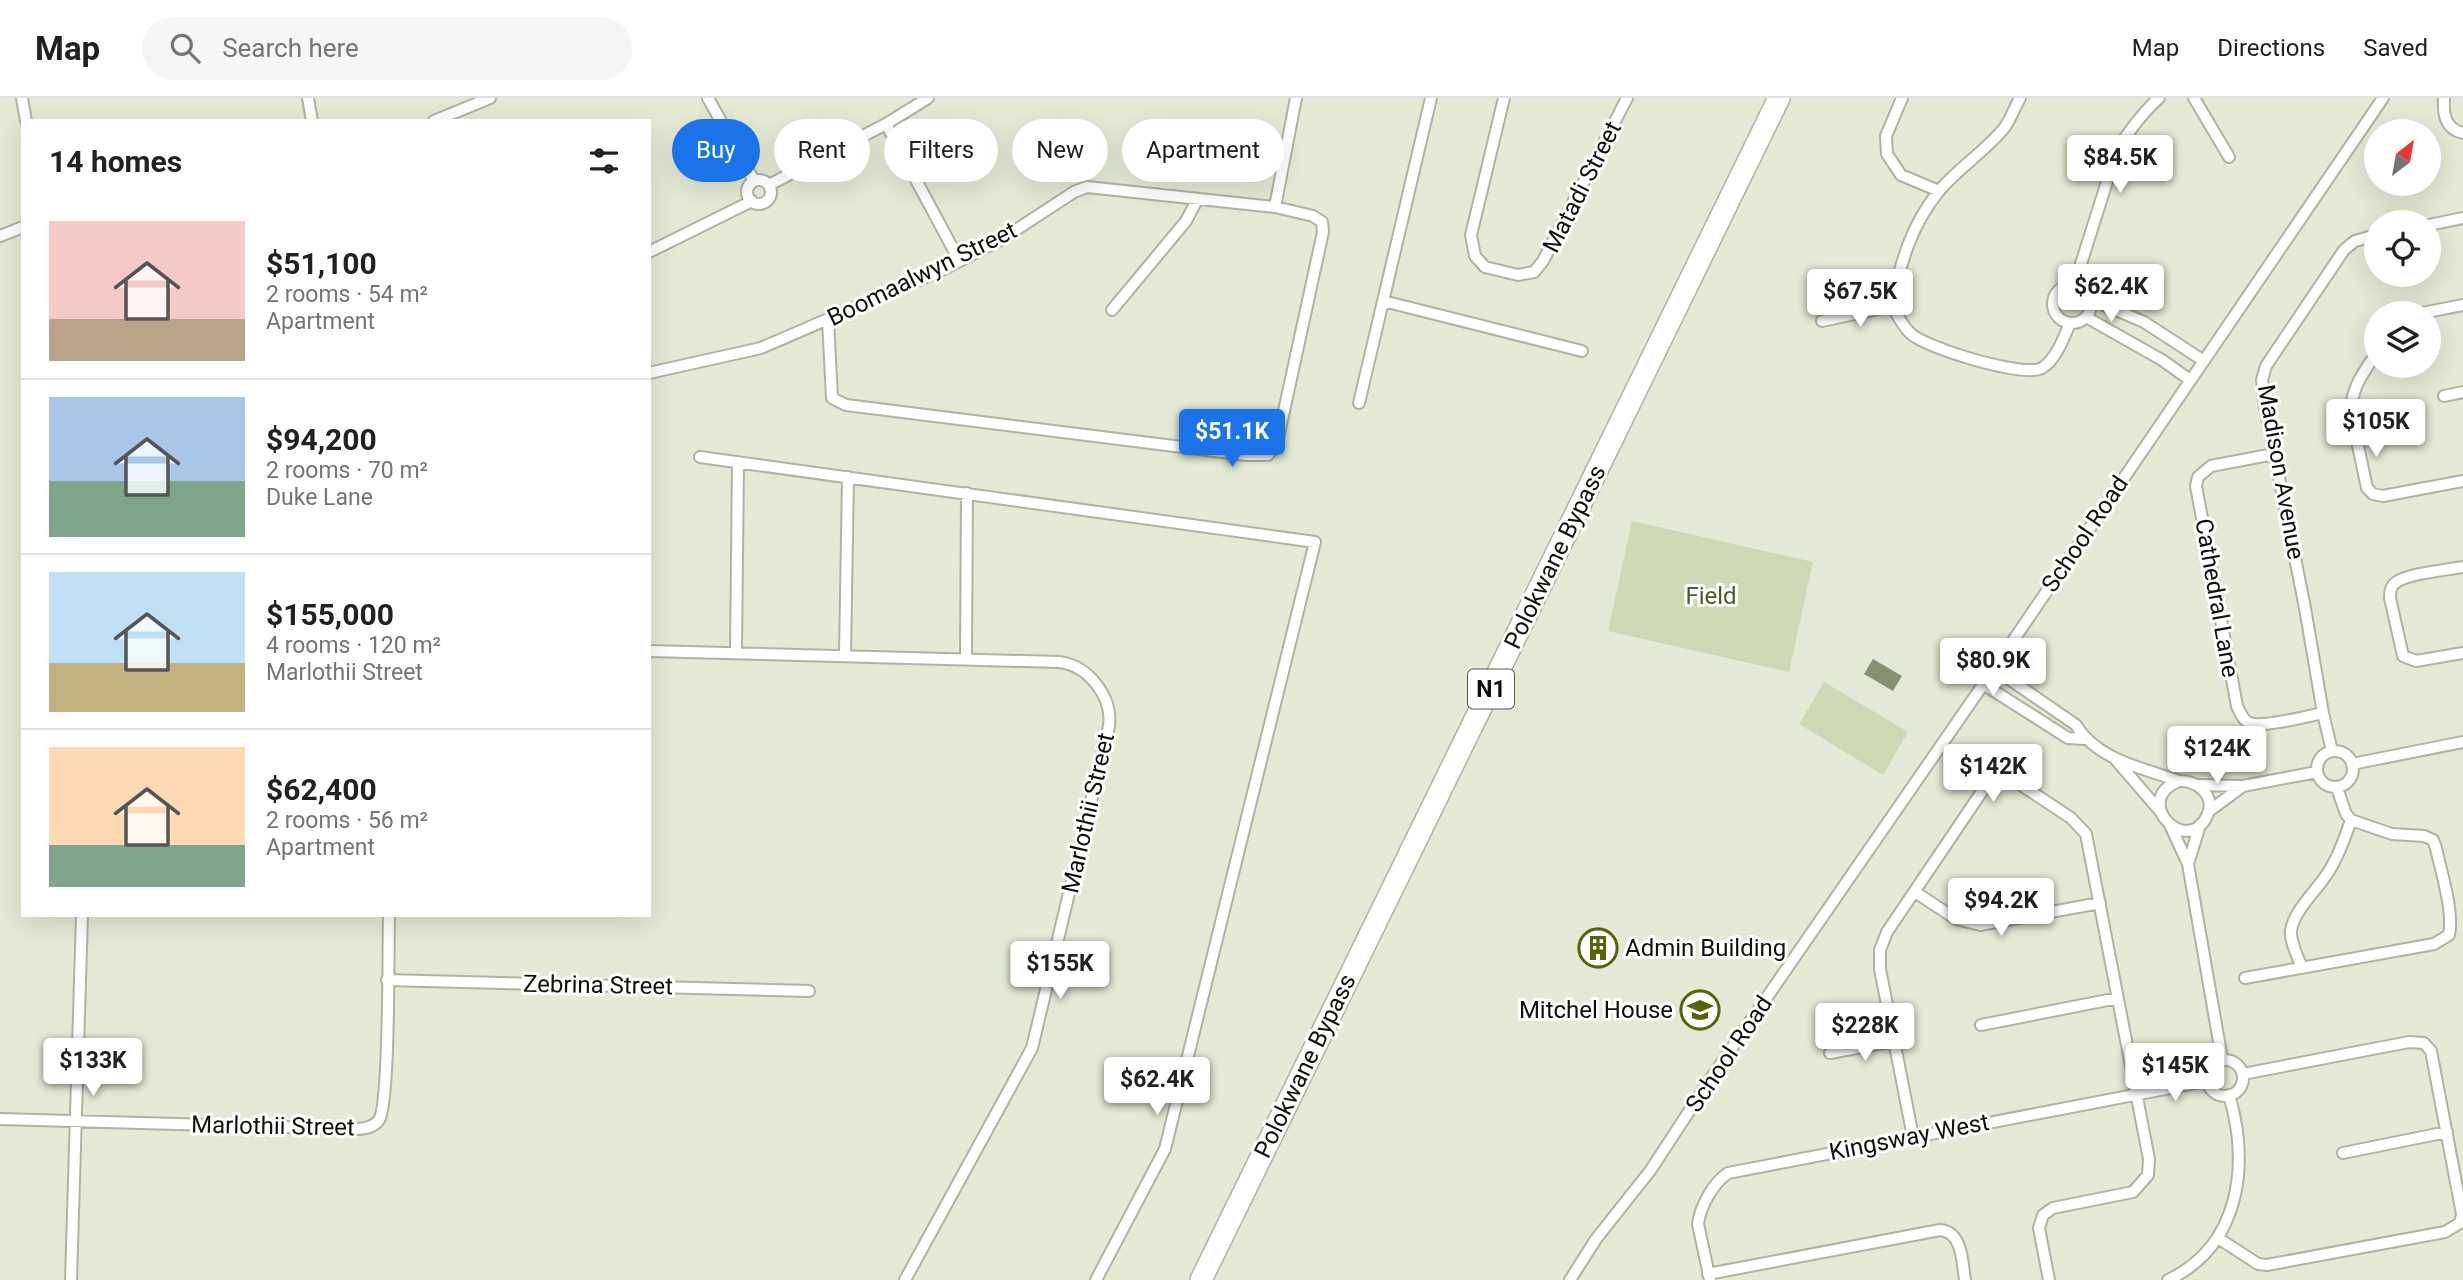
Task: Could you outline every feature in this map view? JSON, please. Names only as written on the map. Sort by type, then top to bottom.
[{"type":"highway","name":"Polokwane Bypass","points":[[1201,1280],[1779,98]]},
{"type":"highway","points":[[1185,1280],[1235,1185],[1256,1166]]},
{"type":"street","points":[[22,98],[26,119]]},
{"type":"street","points":[[308,98],[312,119]]},
{"type":"street","points":[[460,98],[463,110]]},
{"type":"street","points":[[439,119],[490,98]]},
{"type":"street","points":[[708,98],[720,119]]},
{"type":"street","points":[[894,119],[928,98]]},
{"type":"street","points":[[1275,207],[1296,98]]},
{"type":"street","points":[[1359,403],[1431,98]]},
{"type":"street","name":"Matadi Street","points":[[1504,98],[1471,235],[1475,256],[1485,267],[1518,275],[1534,272],[1543,261],[1627,98]]},
{"type":"street","points":[[1902,98],[1886,136],[1887,154],[1901,175],[1939,191]]},
{"type":"street","points":[[2020,98],[2006,126],[1939,191],[1913,232],[1898,272],[1892,306],[1910,333],[1931,346],[2029,372],[2045,367],[2070,323]]},
{"type":"street","points":[[2074,286],[2117,150],[2148,108],[2160,98]]},
{"type":"street","points":[[2194,98],[2229,157]]},
{"type":"street","name":"School Road","points":[[1570,1280],[1596,1239],[1650,1171],[2383,98]]},
{"type":"street","points":[[2444,98],[2448,124],[2452,129],[2463,133]]},
{"type":"street","points":[[769,185],[884,125]]},
{"type":"street","points":[[753,182],[748,191],[752,201],[759,204],[769,199],[771,192],[769,185],[760,180]]},
{"type":"street","points":[[917,182],[959,260]]},
{"type":"street","name":"Boomaalwyn Street","points":[[651,373],[761,348],[828,320],[942,270],[1002,239],[1074,192],[1087,187],[1275,207],[1313,216],[1322,222],[1323,232],[1277,443],[1268,455],[1246,455],[846,405],[832,398],[828,320]]},
{"type":"street","points":[[1112,310],[1186,221],[1197,200]]},
{"type":"street","points":[[651,251],[752,201]]},
{"type":"street","points":[[2441,223],[2463,218]]},
{"type":"street","points":[[0,236],[21,228]]},
{"type":"street","name":"Madison Avenue","points":[[2332,751],[2262,380],[2266,366],[2344,250],[2364,238]]},
{"type":"street","points":[[2090,299],[2090,311],[2082,321],[2064,322],[2055,314],[2053,302],[2059,290],[2074,286],[2083,289],[2090,299],[2134,317],[2204,360]]},
{"type":"street","points":[[1383,301],[1582,351]]},
{"type":"street","points":[[2441,309],[2463,305]]},
{"type":"street","points":[[1822,321],[1892,306]]},
{"type":"street","points":[[2086,317],[2131,341],[2190,380]]},
{"type":"street","points":[[2364,371],[2356,383],[2351,413],[2367,488],[2373,494],[2383,496],[2463,481]]},
{"type":"street","points":[[2444,396],[2463,392]]},
{"type":"street","name":"Cathedral Lane","points":[[2274,454],[2211,466],[2198,477],[2196,486],[2232,680],[2237,706],[2242,717],[2250,723],[2262,724],[2323,713]]},
{"type":"street","points":[[700,457],[1315,542],[1165,1149],[1096,1280]]},
{"type":"street","points":[[736,653],[738,462]]},
{"type":"street","points":[[845,656],[848,477]]},
{"type":"street","points":[[966,659],[967,493]]},
{"type":"street","points":[[2463,567],[2406,578],[2395,583],[2390,598],[2403,656],[2416,661],[2463,653]]},
{"type":"street","name":"Marlothii Street","points":[[651,651],[1059,662],[1075,665],[1086,673],[1104,697],[1111,714],[1035,1041],[905,1280]]},
{"type":"street","points":[[1993,668],[2076,725],[2084,739],[2114,758],[2179,782]]},
{"type":"street","points":[[1983,684],[2068,738],[2084,739]]},
{"type":"street","points":[[2352,764],[2463,742]]},
{"type":"street","points":[[2332,751],[2342,753],[2352,764],[2353,773],[2349,781],[2337,788],[2324,784],[2317,772],[2320,758],[2332,751]]},
{"type":"street","points":[[2114,758],[2161,811],[2188,864],[2222,1059]]},
{"type":"street","points":[[2161,811],[2162,794],[2166,788],[2179,782],[2186,781],[2199,786],[2243,786],[2317,772]]},
{"type":"street","points":[[1913,1137],[1880,969],[1880,950],[1887,932],[1987,784],[1996,777],[2006,775],[2071,818],[2083,828],[2088,841],[2150,1159],[2148,1175],[2133,1192],[2053,1208],[2043,1215],[2039,1228],[2049,1280]]},
{"type":"street","points":[[2199,786],[2208,797],[2209,811]]},
{"type":"street","points":[[2188,864],[2200,825],[2209,811],[2243,786]]},
{"type":"street","points":[[2245,978],[2434,944],[2449,935],[2449,914],[2433,840],[2424,836],[2392,834],[2351,820],[2346,814],[2337,788]]},
{"type":"street","points":[[2302,968],[2291,936],[2292,927],[2296,917],[2328,872],[2344,842],[2351,820]]},
{"type":"street","points":[[2169,825],[2183,830],[2200,825]]},
{"type":"street","points":[[1915,892],[1956,919],[1980,925],[2101,904]]},
{"type":"street","points":[[71,1280],[82,917]]},
{"type":"street","name":"Marlothii Street","points":[[0,1119],[355,1129],[370,1127],[381,1117],[385,1087],[389,917]]},
{"type":"street","name":"Zebrina Street","points":[[387,980],[810,991]]},
{"type":"street","points":[[1981,1025],[2118,998]]},
{"type":"street","points":[[1830,1053],[1894,1041]]},
{"type":"street","points":[[2218,1238],[2258,1264],[2267,1265],[2445,1232],[2461,1223],[2462,1214],[2431,1051],[2424,1043],[2409,1042],[2243,1074]]},
{"type":"street","points":[[2222,1059],[2237,1065],[2243,1074]]},
{"type":"street","points":[[2222,1059],[2210,1067],[2207,1081],[2214,1093],[2229,1096],[2238,1090],[2243,1074]]},
{"type":"street","name":"Kingsway West","points":[[1709,1277],[1698,1224],[1699,1216],[1722,1177],[1737,1170],[2207,1081]]},
{"type":"street","points":[[2168,1280],[2192,1266],[2218,1238],[2236,1195],[2238,1137],[2229,1096]]},
{"type":"street","points":[[2343,1153],[2447,1132]]},
{"type":"street","points":[[1709,1277],[1940,1230],[1950,1232],[1957,1241],[1965,1280]]},
{"type":"green space","name":"Field","points":[[1632,521],[1813,562],[1789,672],[1608,631]]},
{"type":"green space","points":[[1824,682],[1908,732],[1883,775],[1799,724]]},
{"type":"shaded area","points":[[1873,659],[1902,676],[1893,691],[1864,674]]},
{"type":"place","name":"Admin Building","points":[[1598,948]]},
{"type":"place","name":"Mitchel House","points":[[1700,1010]]}]
